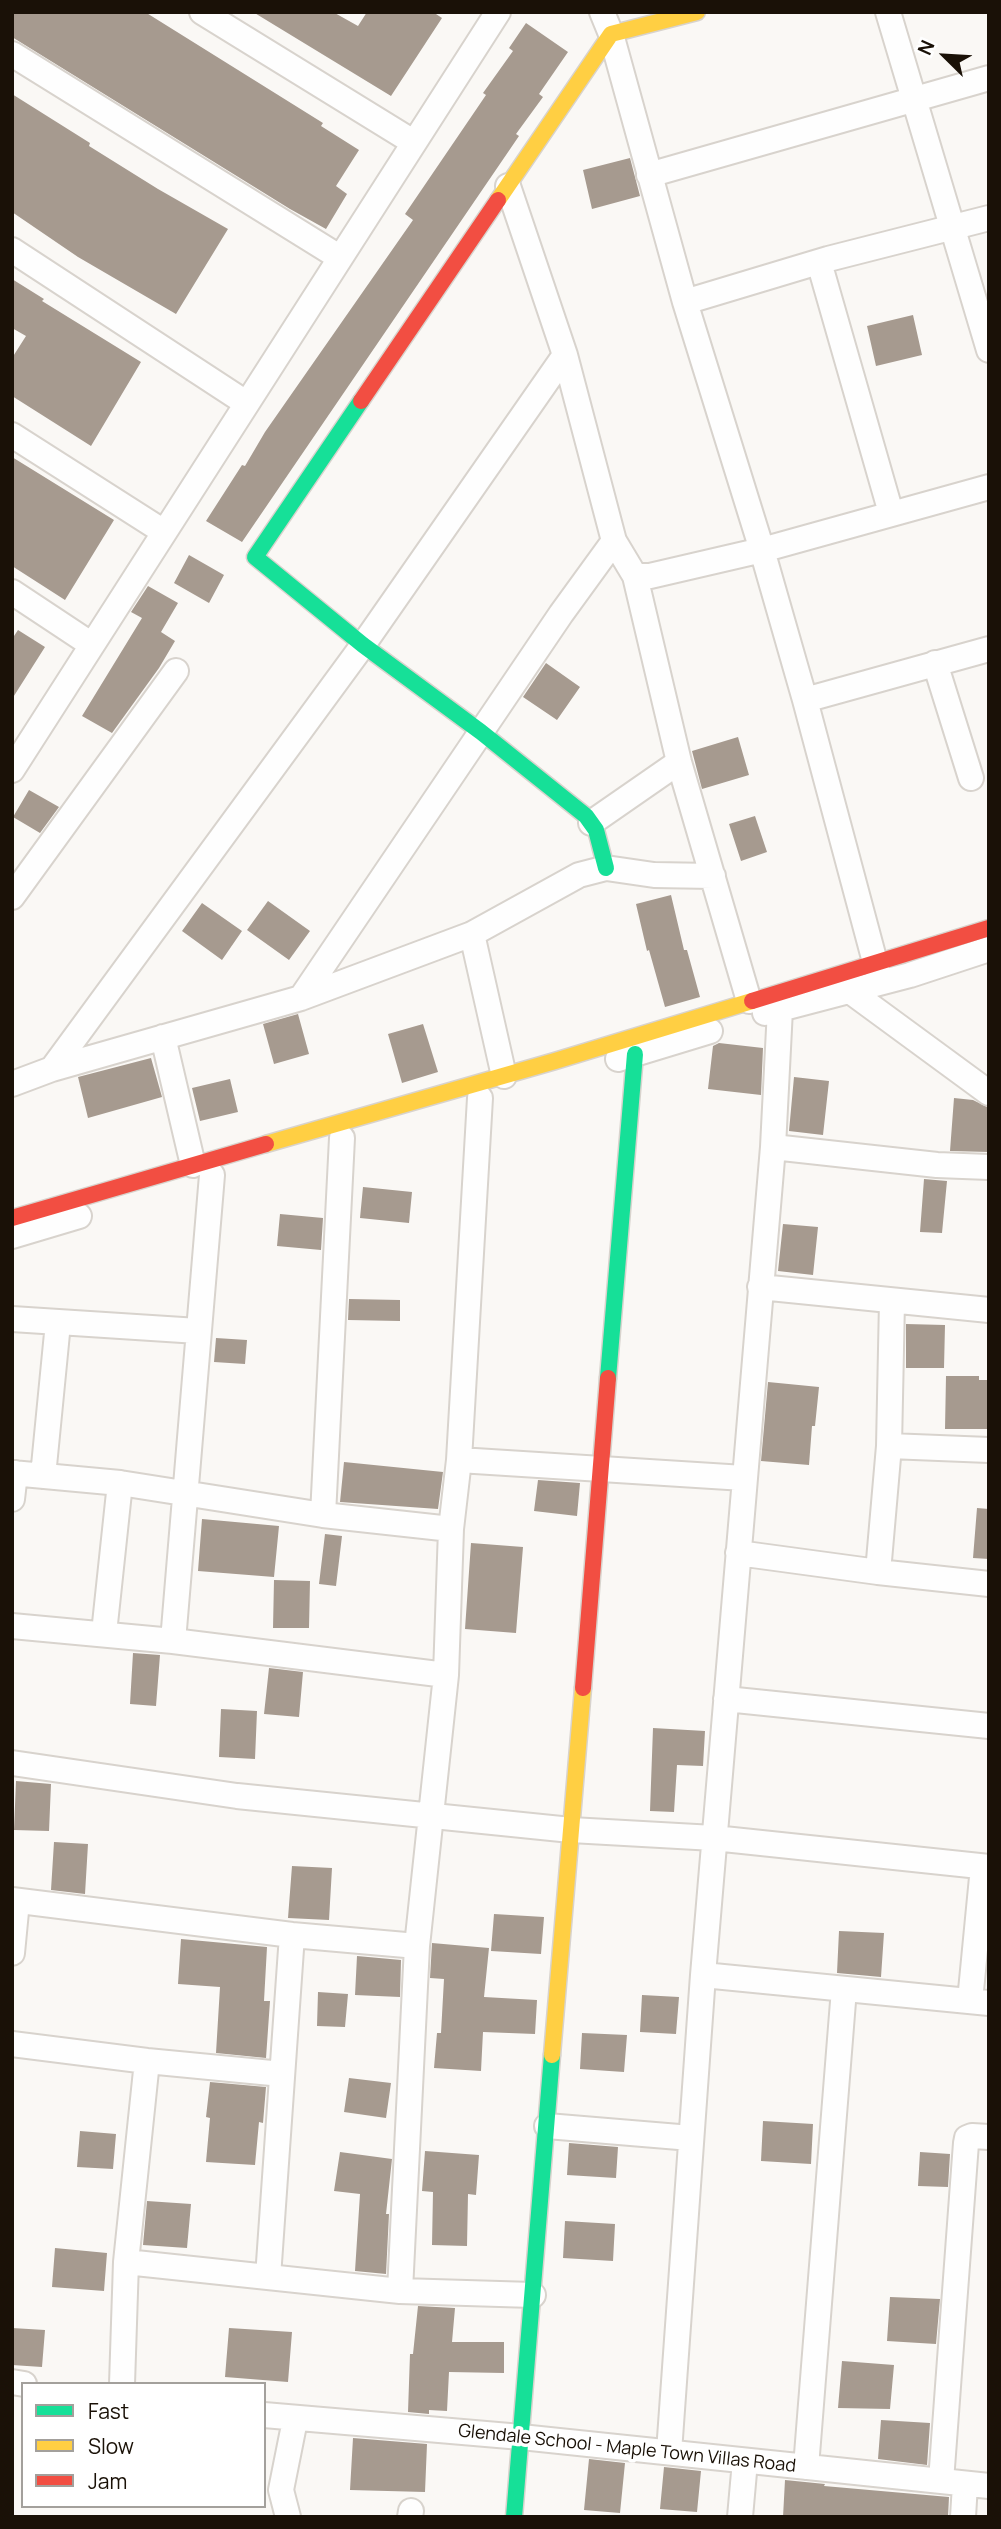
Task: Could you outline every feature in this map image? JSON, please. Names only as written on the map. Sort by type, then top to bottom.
[{"type":"street","points":[[202,12],[413,142]]},
{"type":"street","points":[[604,18],[697,12]]},
{"type":"street","points":[[888,12],[989,350]]},
{"type":"street","points":[[12,769],[340,257],[491,15]]},
{"type":"street","points":[[604,18],[685,302],[762,550],[805,700],[877,972]]},
{"type":"street","points":[[604,18],[508,186],[255,557],[362,645],[481,732],[586,816],[596,830],[606,868]]},
{"type":"street","points":[[12,54],[340,257]]},
{"type":"street","points":[[649,175],[989,78]]},
{"type":"street","points":[[508,186],[565,355],[614,541],[635,576],[679,762],[749,1001]]},
{"type":"street","points":[[685,302],[819,262],[989,218]]},
{"type":"street","points":[[12,250],[246,403]]},
{"type":"street","points":[[819,262],[891,513]]},
{"type":"street","points":[[52,1069],[362,645],[565,355]]},
{"type":"street","points":[[12,435],[164,532]]},
{"type":"street","points":[[635,576],[649,576],[762,550],[989,487]]},
{"type":"street","points":[[301,998],[561,614],[614,541]]},
{"type":"street","points":[[12,592],[92,645]]},
{"type":"street","points":[[805,700],[989,649]]},
{"type":"street","points":[[936,663],[971,778]]},
{"type":"street","points":[[12,897],[176,671]]},
{"type":"street","points":[[591,822],[679,762]]},
{"type":"street","points":[[12,1084],[52,1069],[301,998],[472,934],[579,875],[606,868],[654,875],[713,876]]},
{"type":"street","points":[[12,1218],[342,1138],[635,1054],[780,1009],[989,928]]},
{"type":"street","points":[[472,934],[505,1076]]},
{"type":"street","points":[[877,972],[910,975],[989,949]]},
{"type":"street","points":[[12,1236],[202,1170],[749,1001],[847,982],[989,1093]]},
{"type":"street","points":[[670,2452],[703,1975],[773,1147],[780,1009]]},
{"type":"street","points":[[163,1037],[202,1170],[198,1331],[173,1641]]},
{"type":"street","points":[[514,2517],[635,1054]]},
{"type":"street","points":[[400,2291],[417,1946],[446,1675],[451,1529],[460,1460],[480,1098]]},
{"type":"street","points":[[323,1515],[342,1138]]},
{"type":"street","points":[[773,1147],[937,1165],[989,1167]]},
{"type":"street","points":[[760,1287],[989,1310]]},
{"type":"street","points":[[878,1572],[889,1446],[892,1301]]},
{"type":"street","points":[[12,1319],[198,1331]]},
{"type":"street","points":[[43,1476],[58,1324]]},
{"type":"street","points":[[889,1446],[989,1450]]},
{"type":"street","points":[[460,1460],[744,1478]]},
{"type":"street","points":[[12,1499],[13,1473],[120,1483],[323,1515],[451,1529]]},
{"type":"street","points":[[104,1633],[120,1483]]},
{"type":"street","points":[[738,1553],[989,1584]]},
{"type":"street","points":[[12,1626],[104,1633],[446,1675]]},
{"type":"street","points":[[726,1699],[989,1726]]},
{"type":"street","points":[[12,1763],[237,1796],[571,1830],[714,1838],[986,1867],[980,2002],[703,1975]]},
{"type":"street","points":[[12,1953],[15,1901],[292,1936],[417,1946]]},
{"type":"street","points":[[268,2277],[292,1936]]},
{"type":"street","points":[[806,2467],[844,1989]]},
{"type":"street","points":[[12,2044],[282,2074]]},
{"type":"street","points":[[122,2382],[126,2262],[147,2061]]},
{"type":"street","points":[[547,2126],[691,2138]]},
{"type":"street","points":[[941,2481],[966,2143],[967,2138],[972,2136],[989,2137]]},
{"type":"street","points":[[126,2262],[400,2291],[533,2295]]},
{"type":"street","name":"Glendale School - Maple Town Villas Road","points":[[266,2415],[295,2420],[521,2437],[977,2485]]},
{"type":"street","points":[[269,2517],[281,2490],[295,2420]]},
{"type":"street","points":[[740,2517],[745,2461]]},
{"type":"street","points":[[963,2517],[977,2485]]},
{"type":"street","points":[[281,2490],[288,2517]]},
{"type":"building","points":[[12,12],[145,12],[323,123],[321,126],[359,150],[336,186],[347,194],[326,229],[12,37]]},
{"type":"building","points":[[253,12],[333,12],[358,26],[367,12],[433,12],[442,18],[391,96]]},
{"type":"building","points":[[526,23],[568,52],[539,94],[543,97],[516,134],[519,136],[242,542],[206,521],[413,220],[405,214],[486,95],[483,93],[513,51],[509,48]]},
{"type":"building","points":[[12,94],[90,143],[89,146],[228,229],[176,314],[78,257],[12,212]]},
{"type":"building","points":[[630,158],[640,196],[592,209],[583,170]]},
{"type":"building","points":[[12,279],[44,299],[42,301],[141,362],[91,446],[12,396],[12,358],[26,336],[12,328]]},
{"type":"building","points":[[913,315],[922,355],[876,366],[867,326]]},
{"type":"building","points":[[12,457],[114,520],[65,600],[12,566]]},
{"type":"building","points":[[189,555],[224,575],[209,603],[174,583]]},
{"type":"building","points":[[148,586],[178,603],[161,632],[175,641],[112,733],[82,716],[142,618],[131,612]]},
{"type":"building","points":[[18,630],[45,647],[12,699],[12,639]]},
{"type":"building","points":[[546,663],[580,687],[557,720],[523,697]]},
{"type":"building","points":[[738,737],[749,775],[702,789],[692,751]]},
{"type":"building","points":[[29,790],[59,807],[40,833],[13,817]]},
{"type":"building","points":[[755,816],[767,852],[741,861],[729,824]]},
{"type":"building","points":[[671,895],[684,950],[687,950],[700,997],[665,1007],[649,950],[647,951],[636,904]]},
{"type":"building","points":[[268,901],[310,931],[289,960],[247,930]]},
{"type":"building","points":[[202,903],[242,931],[222,960],[182,931]]},
{"type":"building","points":[[298,1014],[309,1054],[274,1064],[263,1024]]},
{"type":"building","points":[[423,1024],[438,1072],[402,1083],[388,1034]]},
{"type":"building","points":[[719,1043],[763,1048],[761,1095],[708,1089],[713,1046]]},
{"type":"building","points":[[151,1058],[162,1097],[88,1118],[78,1077]]},
{"type":"building","points":[[794,1077],[829,1081],[823,1135],[789,1131]]},
{"type":"building","points":[[230,1079],[238,1112],[200,1121],[192,1088]]},
{"type":"building","points":[[954,1098],[973,1100],[989,1108],[989,1152],[950,1151]]},
{"type":"building","points":[[924,1179],[947,1181],[942,1233],[920,1232]]},
{"type":"building","points":[[363,1187],[412,1192],[409,1223],[360,1218]]},
{"type":"building","points":[[280,1214],[323,1218],[321,1250],[277,1246]]},
{"type":"building","points":[[783,1224],[818,1227],[813,1275],[778,1271]]},
{"type":"building","points":[[349,1299],[400,1300],[400,1321],[348,1320]]},
{"type":"building","points":[[906,1324],[945,1325],[944,1368],[906,1368]]},
{"type":"building","points":[[216,1338],[247,1340],[245,1364],[214,1362]]},
{"type":"building","points":[[946,1376],[979,1376],[979,1380],[989,1380],[989,1429],[945,1429]]},
{"type":"building","points":[[768,1382],[819,1387],[809,1465],[761,1461]]},
{"type":"building","points":[[344,1462],[443,1472],[438,1509],[340,1502]]},
{"type":"building","points":[[538,1480],[580,1483],[577,1516],[534,1511]]},
{"type":"building","points":[[977,1508],[989,1509],[989,1559],[973,1558]]},
{"type":"building","points":[[202,1519],[279,1526],[274,1577],[198,1571]]},
{"type":"building","points":[[325,1534],[342,1536],[336,1586],[319,1584]]},
{"type":"building","points":[[471,1543],[523,1547],[516,1633],[465,1629]]},
{"type":"building","points":[[274,1580],[310,1581],[309,1628],[273,1628]]},
{"type":"building","points":[[133,1653],[160,1655],[156,1706],[130,1704]]},
{"type":"building","points":[[269,1668],[303,1672],[299,1717],[264,1714]]},
{"type":"building","points":[[221,1709],[257,1711],[255,1759],[219,1757]]},
{"type":"building","points":[[653,1728],[705,1731],[703,1766],[677,1765],[674,1812],[650,1811]]},
{"type":"building","points":[[16,1781],[51,1784],[49,1831],[14,1830]]},
{"type":"building","points":[[54,1842],[88,1844],[85,1894],[51,1890]]},
{"type":"building","points":[[292,1866],[332,1868],[329,1920],[288,1918]]},
{"type":"building","points":[[494,1914],[544,1917],[541,1954],[491,1951]]},
{"type":"building","points":[[839,1931],[884,1933],[881,1977],[837,1973]]},
{"type":"building","points":[[181,1939],[267,1947],[264,2001],[270,2001],[266,2058],[216,2053],[220,1987],[178,1984]]},
{"type":"building","points":[[432,1943],[489,1948],[484,1997],[537,2000],[535,2034],[483,2032],[481,2071],[434,2068],[437,2033],[441,2033],[444,1979],[430,1978]]},
{"type":"building","points":[[357,1956],[401,1960],[400,1997],[355,1995]]},
{"type":"building","points":[[318,1992],[348,1994],[345,2027],[317,2026]]},
{"type":"building","points":[[642,1995],[679,1997],[676,2034],[640,2032]]},
{"type":"building","points":[[582,2033],[627,2035],[624,2072],[580,2069]]},
{"type":"building","points":[[349,2078],[391,2083],[386,2118],[344,2112]]},
{"type":"building","points":[[210,2082],[266,2087],[255,2165],[206,2162],[210,2118],[206,2117]]},
{"type":"building","points":[[763,2121],[813,2124],[811,2164],[761,2161]]},
{"type":"building","points":[[80,2131],[116,2134],[113,2169],[77,2167]]},
{"type":"building","points":[[569,2143],[618,2147],[616,2178],[567,2175]]},
{"type":"building","points":[[425,2151],[479,2155],[476,2195],[468,2194],[467,2246],[432,2245],[433,2192],[422,2191]]},
{"type":"building","points":[[340,2152],[392,2159],[386,2214],[389,2214],[386,2274],[355,2271],[360,2194],[334,2191]]},
{"type":"building","points":[[920,2152],[950,2154],[948,2187],[918,2186]]},
{"type":"building","points":[[147,2201],[191,2204],[187,2248],[143,2245]]},
{"type":"building","points":[[565,2221],[615,2224],[613,2261],[563,2258]]},
{"type":"building","points":[[55,2248],[107,2253],[104,2291],[52,2287]]},
{"type":"building","points":[[890,2297],[940,2299],[936,2344],[887,2341]]},
{"type":"building","points":[[418,2306],[455,2308],[452,2342],[504,2342],[504,2373],[449,2372],[447,2411],[429,2410],[429,2414],[408,2412],[410,2354],[413,2354]]},
{"type":"building","points":[[12,2328],[45,2330],[42,2367],[12,2365]]},
{"type":"building","points":[[229,2328],[292,2332],[288,2382],[225,2377]]},
{"type":"building","points":[[842,2361],[894,2365],[890,2409],[838,2408]]},
{"type":"building","points":[[881,2420],[930,2423],[927,2465],[878,2459]]},
{"type":"building","points":[[353,2438],[427,2444],[425,2492],[350,2490]]},
{"type":"building","points":[[589,2459],[625,2463],[620,2513],[584,2510]]},
{"type":"building","points":[[664,2467],[701,2471],[697,2512],[660,2509]]},
{"type":"building","points":[[785,2480],[949,2497],[948,2517],[783,2517]]},
{"type":"traffic: fast","points":[[361,401],[255,557],[363,645],[481,732],[586,816],[596,830],[606,868]]},
{"type":"traffic: fast","points":[[608,1378],[635,1054]]},
{"type":"traffic: fast","points":[[514,2517],[552,2055]]},
{"type":"traffic: slow","points":[[498,200],[611,34],[697,12]]},
{"type":"traffic: slow","points":[[266,1144],[752,1001]]},
{"type":"traffic: slow","points":[[552,2055],[583,1688]]},
{"type":"traffic: jam","points":[[361,401],[498,200]]},
{"type":"traffic: jam","points":[[752,1001],[989,928]]},
{"type":"traffic: jam","points":[[12,1218],[266,1144]]},
{"type":"traffic: jam","points":[[583,1688],[608,1378]]}]
